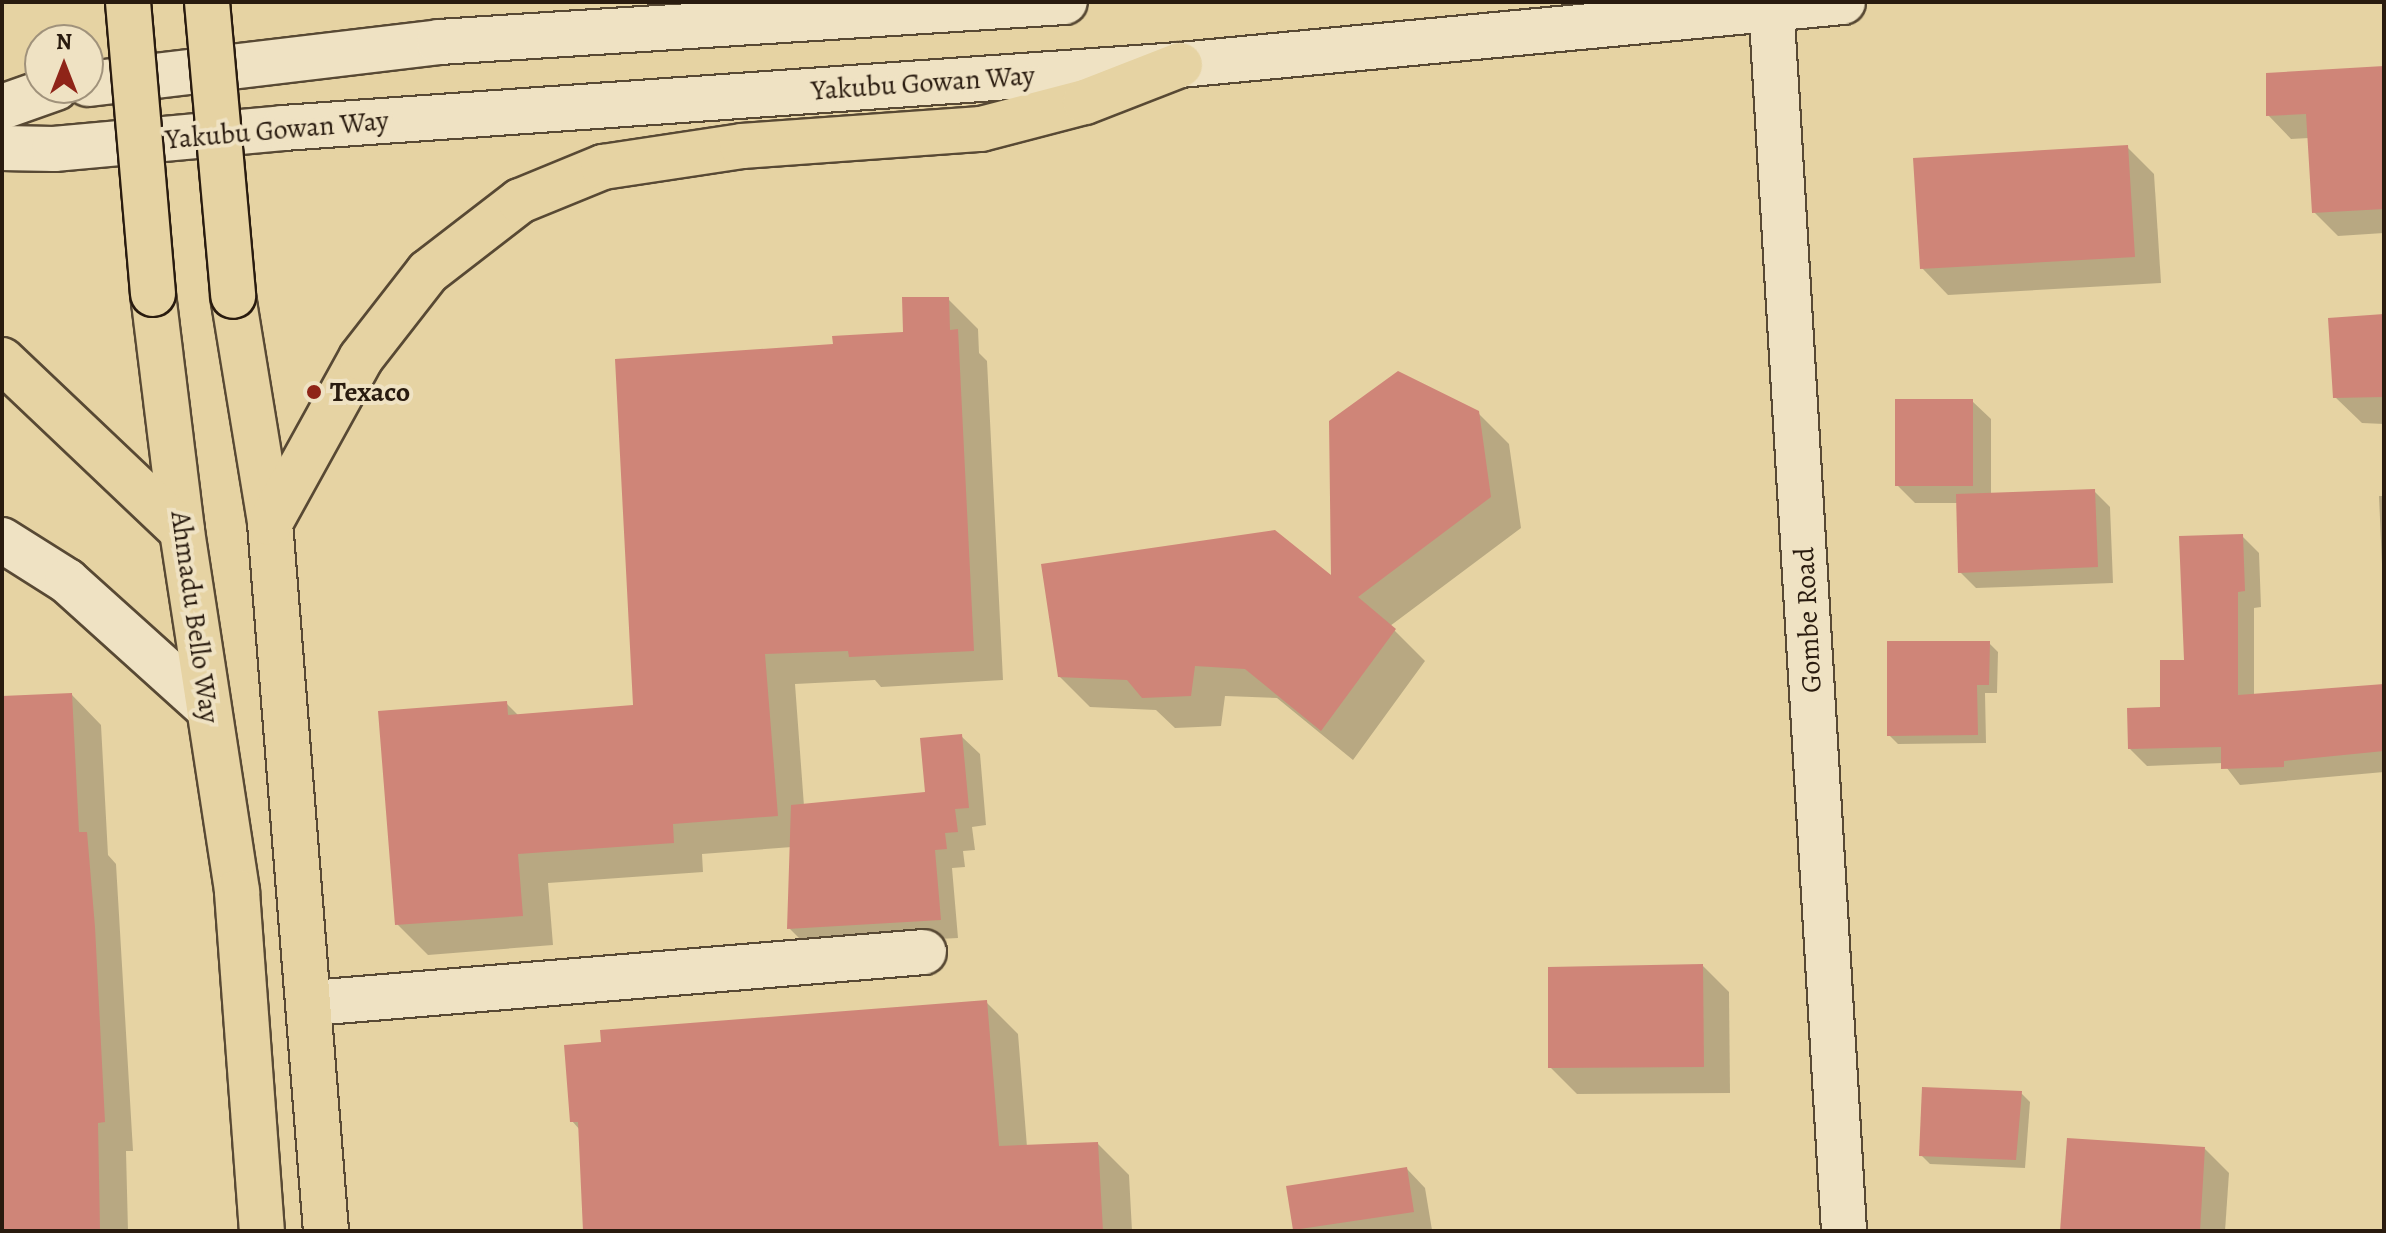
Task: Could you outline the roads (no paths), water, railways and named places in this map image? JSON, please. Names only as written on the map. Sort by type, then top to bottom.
[{"type":"main road","name":"Ahmadu Bello Way","points":[[128,2],[153,294],[182,531],[237,892],[262,1231]]},
{"type":"main road","points":[[207,2],[233,296],[270,523],[312,1003],[326,1231]]},
{"type":"main road","points":[[270,523],[361,358],[418,284],[520,201],[603,167],[742,146],[981,129],[1085,102],[1180,65]]},
{"type":"main road","points":[[2,360],[182,531]]},
{"type":"street","points":[[104,82],[439,42],[1065,2]]},
{"type":"street","name":"Yakubu Gowan Way","points":[[2,148],[54,149],[299,127],[1180,65],[1771,6],[1843,2]]},
{"type":"street","name":"Gombe Road","points":[[1771,6],[1844,1231]]},
{"type":"street","points":[[2,107],[24,99]]},
{"type":"street","points":[[2,540],[67,581],[207,707]]},
{"type":"street","points":[[312,1003],[924,952]]},
{"type":"place","name":"Texaco","points":[[314,392]]}]
